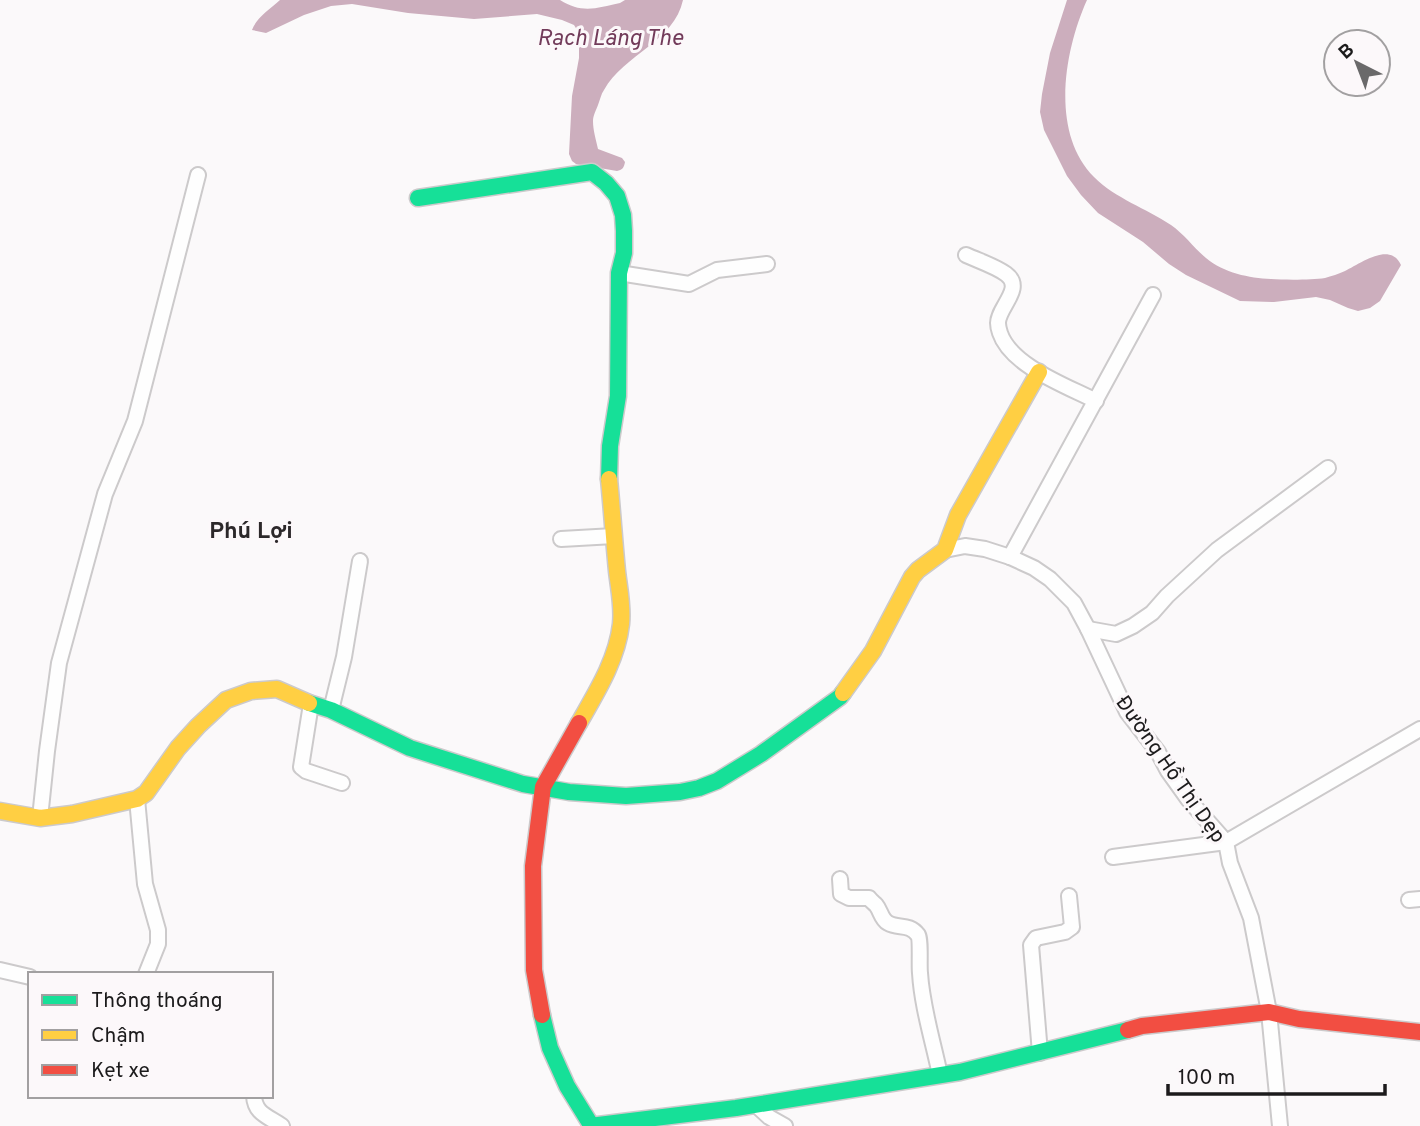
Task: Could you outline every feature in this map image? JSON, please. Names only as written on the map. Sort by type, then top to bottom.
[{"type":"street","points":[[418,198],[592,172],[617,196],[623,215],[624,253],[619,273],[618,396],[610,446],[609,478],[622,608],[621,627],[600,687],[543,788],[533,866],[534,970],[538,1000],[550,1048],[567,1086],[591,1125],[756,1105],[960,1072],[1142,1026],[1269,1012],[1299,1019],[1420,1032]]},
{"type":"street","points":[[40,818],[59,663],[105,495],[135,421],[198,174]]},
{"type":"street","points":[[966,255],[1011,279],[1013,284],[1009,299],[1002,309],[998,323],[1000,335],[1006,345],[1024,364],[1096,401]]},
{"type":"street","points":[[619,273],[689,284],[717,270],[767,264]]},
{"type":"street","points":[[1010,557],[1153,295]]},
{"type":"street","points":[[0,811],[40,818],[72,814],[137,799],[146,793],[178,748],[226,700],[251,691],[277,689],[331,710],[410,748],[523,784],[569,792],[626,796],[680,792],[717,781],[761,754],[840,697],[873,651],[912,577],[945,550],[958,515],[1039,372]]},
{"type":"street","points":[[1088,629],[1116,634],[1133,626],[1152,613],[1217,550],[1328,468]]},
{"type":"street","points":[[561,539],[614,536]]},
{"type":"street","name":"Đường Hồ Thị Dẹp","points":[[945,550],[965,546],[1010,557],[1050,579],[1074,603],[1127,712],[1158,752],[1188,799],[1226,842],[1230,863],[1251,918],[1269,1012],[1280,1126]]},
{"type":"street","points":[[331,710],[344,657],[360,561]]},
{"type":"street","points":[[311,704],[301,767],[342,783]]},
{"type":"street","points":[[1113,858],[1226,842],[1420,729]]},
{"type":"street","points":[[137,799],[145,884],[158,930],[158,944],[147,972]]},
{"type":"street","points":[[840,879],[841,894],[849,898],[869,898],[891,925],[906,926],[918,935],[921,993],[940,1075]]},
{"type":"street","points":[[1040,1053],[1031,945],[1036,938],[1065,932],[1072,927],[1069,896]]},
{"type":"street","points":[[0,970],[28,977]]},
{"type":"street","points":[[254,1098],[254,1106],[259,1112],[282,1126]]},
{"type":"street","points":[[756,1105],[785,1126]]},
{"type":"water","name":"Rạch Láng The","points":[[280,0],[560,0],[575,7],[590,9],[625,0],[683,0],[670,27],[624,67],[601,95],[593,119],[595,135],[598,149],[622,158],[625,162],[617,171],[576,164],[569,154],[572,96],[579,58],[579,33],[574,25],[537,14],[474,19],[352,4],[331,6],[304,15],[266,33],[252,30],[260,18]]},
{"type":"water","points":[[1067,0],[1087,0],[1072,43],[1065,91],[1071,138],[1080,159],[1094,177],[1112,191],[1171,225],[1213,263],[1237,274],[1277,279],[1325,278],[1374,256],[1390,255],[1401,265],[1380,301],[1370,308],[1358,311],[1316,297],[1274,302],[1240,301],[1186,275],[1143,242],[1098,213],[1067,176],[1044,130],[1040,112],[1050,53]]},
{"type":"traffic: fast","points":[[418,198],[592,172],[617,196],[623,215],[624,253],[619,273],[618,396],[610,446],[609,479]]},
{"type":"traffic: fast","points":[[309,703],[331,710],[410,748],[523,784],[569,792],[626,796],[680,792],[717,781],[761,754],[843,693]]},
{"type":"traffic: fast","points":[[542,1015],[550,1048],[567,1086],[591,1125]]},
{"type":"traffic: fast","points":[[590,1126],[736,1108],[960,1072],[1128,1030]]},
{"type":"traffic: slow","points":[[843,693],[873,651],[912,577],[945,550],[958,515],[1039,372]]},
{"type":"traffic: slow","points":[[579,723],[610,663],[621,624],[609,479]]},
{"type":"traffic: slow","points":[[0,811],[40,818],[72,814],[137,799],[146,793],[178,748],[226,700],[251,691],[277,689],[309,703]]},
{"type":"traffic: jam","points":[[542,1015],[534,970],[533,866],[543,787],[579,723]]},
{"type":"traffic: jam","points":[[1128,1030],[1142,1026],[1269,1012],[1299,1019],[1420,1032]]},
{"type":"district","name":"Phú Lợi","points":[[251,530]]}]
